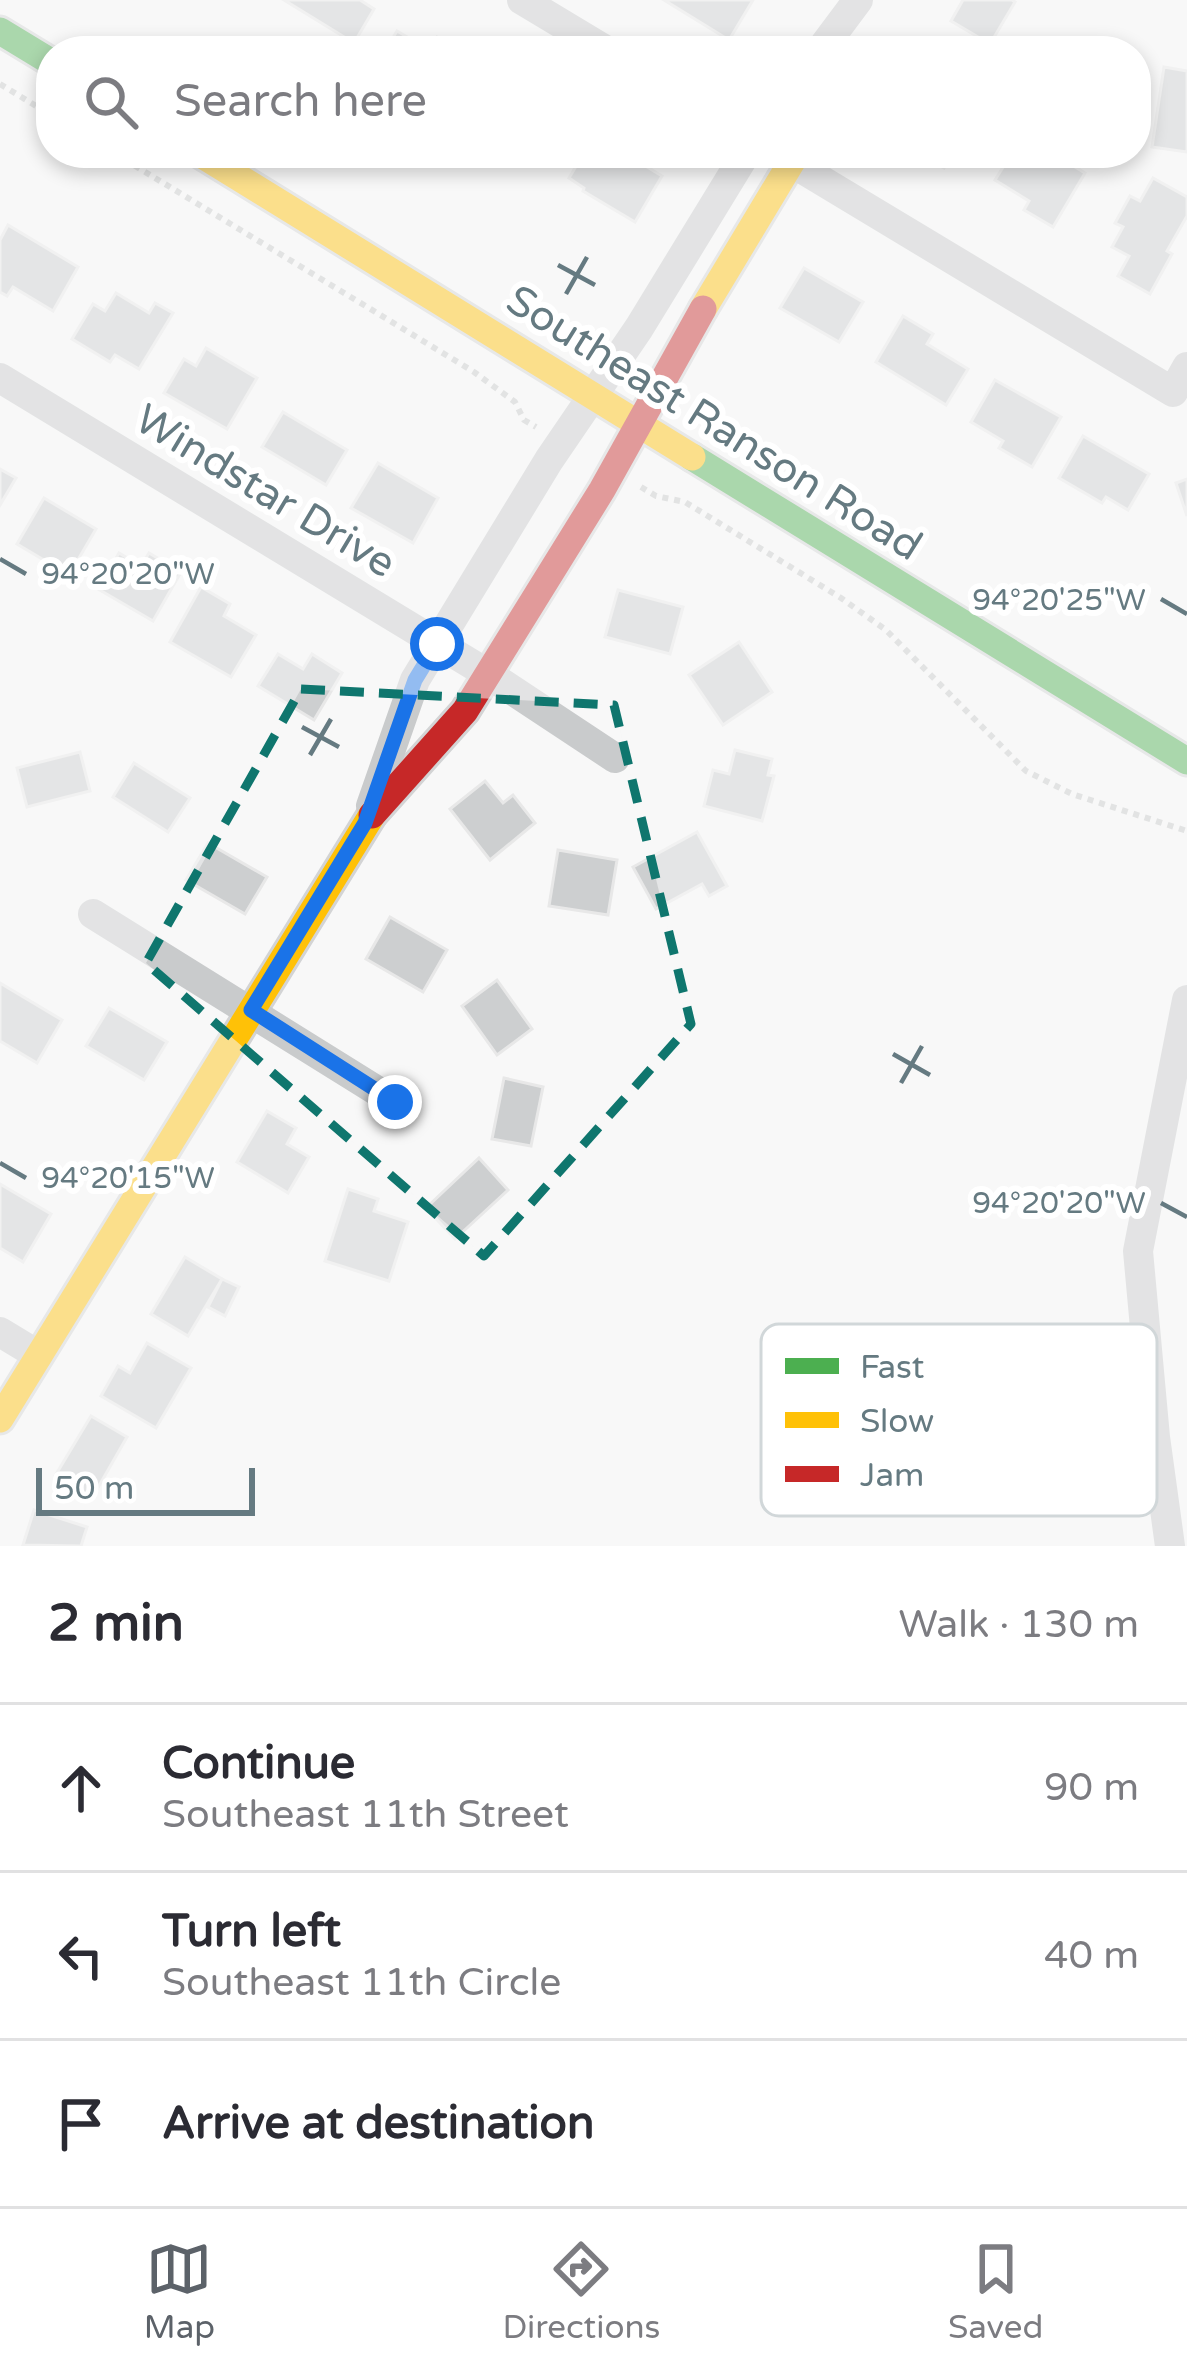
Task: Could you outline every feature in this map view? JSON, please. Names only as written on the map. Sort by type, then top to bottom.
[{"type":"street","points":[[523,0],[582,36]]},
{"type":"street","points":[[831,36],[858,0]]},
{"type":"street","points":[[855,36],[873,0]]},
{"type":"street","points":[[0,31],[36,53]]},
{"type":"street","name":"Southeast Ranson Road","points":[[224,168],[1187,761]]},
{"type":"street","points":[[365,823],[415,680],[549,460],[639,328],[737,168]]},
{"type":"street","points":[[0,1419],[365,823],[465,711],[602,490],[781,168]]},
{"type":"street","points":[[808,168],[1173,392],[1187,368]]},
{"type":"street","name":"Windstar Drive","points":[[0,378],[488,674],[615,758]]},
{"type":"street","points":[[93,914],[395,1102]]},
{"type":"street","points":[[1145,1324],[1138,1251],[1187,1000]]},
{"type":"street","points":[[0,1332],[38,1355]]},
{"type":"street","points":[[1157,1452],[1170,1546]]},
{"type":"path","points":[[0,84],[36,106]]},
{"type":"path","points":[[139,168],[474,372],[515,402],[524,420]]},
{"type":"path","points":[[656,496],[685,502],[886,630],[1026,771],[1072,794],[1187,831]]},
{"type":"highlighted area","points":[[301,689],[614,705],[691,1024],[484,1256],[146,963]]},
{"type":"building","points":[[284,0],[360,0],[374,9],[358,36],[343,36]]},
{"type":"building","points":[[664,0],[753,0],[731,36],[722,36]]},
{"type":"building","points":[[963,0],[1015,2],[995,36],[976,36],[951,21]]},
{"type":"building","points":[[1164,67],[1187,71],[1187,152],[1152,147]]},
{"type":"building","points":[[575,168],[649,168],[662,176],[635,222],[569,178]]},
{"type":"building","points":[[1003,168],[1077,168],[1085,173],[1053,227],[1024,210],[1029,201],[995,180]]},
{"type":"building","points":[[1153,178],[1187,197],[1187,216],[1150,294],[1118,276],[1129,256],[1112,247],[1123,227],[1115,223],[1130,196],[1140,201]]},
{"type":"building","points":[[8,225],[78,267],[53,311],[13,287],[7,296],[0,292],[0,240]]},
{"type":"building","points":[[804,268],[863,302],[839,342],[780,308]]},
{"type":"building","points":[[116,293],[149,313],[155,303],[173,313],[139,369],[115,355],[110,362],[72,339],[93,304],[105,311]]},
{"type":"building","points":[[903,316],[933,334],[927,344],[968,369],[946,405],[876,362]]},
{"type":"building","points":[[206,348],[257,378],[227,429],[164,393],[184,359],[196,366]]},
{"type":"building","points":[[995,380],[1061,417],[1032,467],[999,448],[1003,441],[971,422]]},
{"type":"building","points":[[283,412],[347,450],[326,485],[262,447]]},
{"type":"building","points":[[1083,436],[1149,474],[1128,510],[1106,497],[1102,503],[1059,478]]},
{"type":"building","points":[[378,463],[438,498],[413,543],[351,508]]},
{"type":"building","points":[[0,469],[16,478],[0,505]]},
{"type":"building","points":[[1187,479],[1187,516],[1176,483]]},
{"type":"building","points":[[44,498],[96,529],[69,575],[17,544]]},
{"type":"building","points":[[119,553],[141,566],[149,553],[181,572],[153,621],[98,589]]},
{"type":"building","points":[[201,587],[230,604],[224,616],[256,635],[231,677],[170,642]]},
{"type":"building","points":[[618,590],[683,607],[670,654],[605,637]]},
{"type":"building","points":[[739,642],[772,692],[723,725],[689,675]]},
{"type":"building","points":[[278,654],[303,669],[312,654],[342,673],[314,720],[258,686]]},
{"type":"building","points":[[735,750],[772,759],[768,775],[774,776],[762,821],[704,806],[713,770],[729,774]]},
{"type":"building","points":[[80,752],[90,791],[27,807],[17,768]]},
{"type":"building","points":[[134,763],[190,798],[168,832],[113,797]]},
{"type":"building","points":[[485,781],[503,803],[513,795],[535,823],[490,860],[450,809]]},
{"type":"building","points":[[697,832],[727,886],[709,896],[702,884],[656,909],[633,867]]},
{"type":"building","points":[[208,843],[267,877],[245,914],[186,880]]},
{"type":"building","points":[[558,850],[617,860],[608,915],[549,906]]},
{"type":"building","points":[[390,917],[447,950],[423,992],[366,959]]},
{"type":"building","points":[[497,980],[532,1029],[497,1055],[462,1006]]},
{"type":"building","points":[[0,983],[62,1020],[37,1063],[0,1041]]},
{"type":"building","points":[[109,1008],[167,1042],[144,1080],[86,1046]]},
{"type":"building","points":[[504,1078],[543,1087],[531,1146],[492,1139]]},
{"type":"building","points":[[267,1111],[296,1128],[287,1144],[309,1157],[288,1193],[237,1162]]},
{"type":"building","points":[[479,1158],[508,1190],[455,1239],[426,1208]]},
{"type":"building","points":[[0,1184],[51,1214],[23,1262],[0,1248]]},
{"type":"building","points":[[348,1189],[378,1199],[374,1211],[408,1222],[389,1281],[325,1261]]},
{"type":"building","points":[[185,1257],[222,1279],[188,1336],[151,1314]]},
{"type":"building","points":[[222,1279],[239,1287],[225,1316],[208,1307]]},
{"type":"building","points":[[147,1343],[191,1368],[156,1428],[101,1396],[118,1366],[130,1373]]},
{"type":"building","points":[[91,1416],[127,1437],[92,1498],[55,1476]]},
{"type":"building","points":[[34,1510],[87,1527],[81,1546],[23,1545]]},
{"type":"traffic: fast","points":[[0,31],[36,53]]},
{"type":"traffic: fast","points":[[692,457],[1187,761]]},
{"type":"traffic: slow","points":[[223,168],[692,457]]},
{"type":"traffic: slow","points":[[703,309],[788,168]]},
{"type":"traffic: slow","points":[[0,1419],[372,815]]},
{"type":"traffic: jam","points":[[372,815],[465,711],[602,490],[703,309]]},
{"type":"route","points":[[395,1102],[251,1010],[365,823],[415,680],[437,644]]}]
